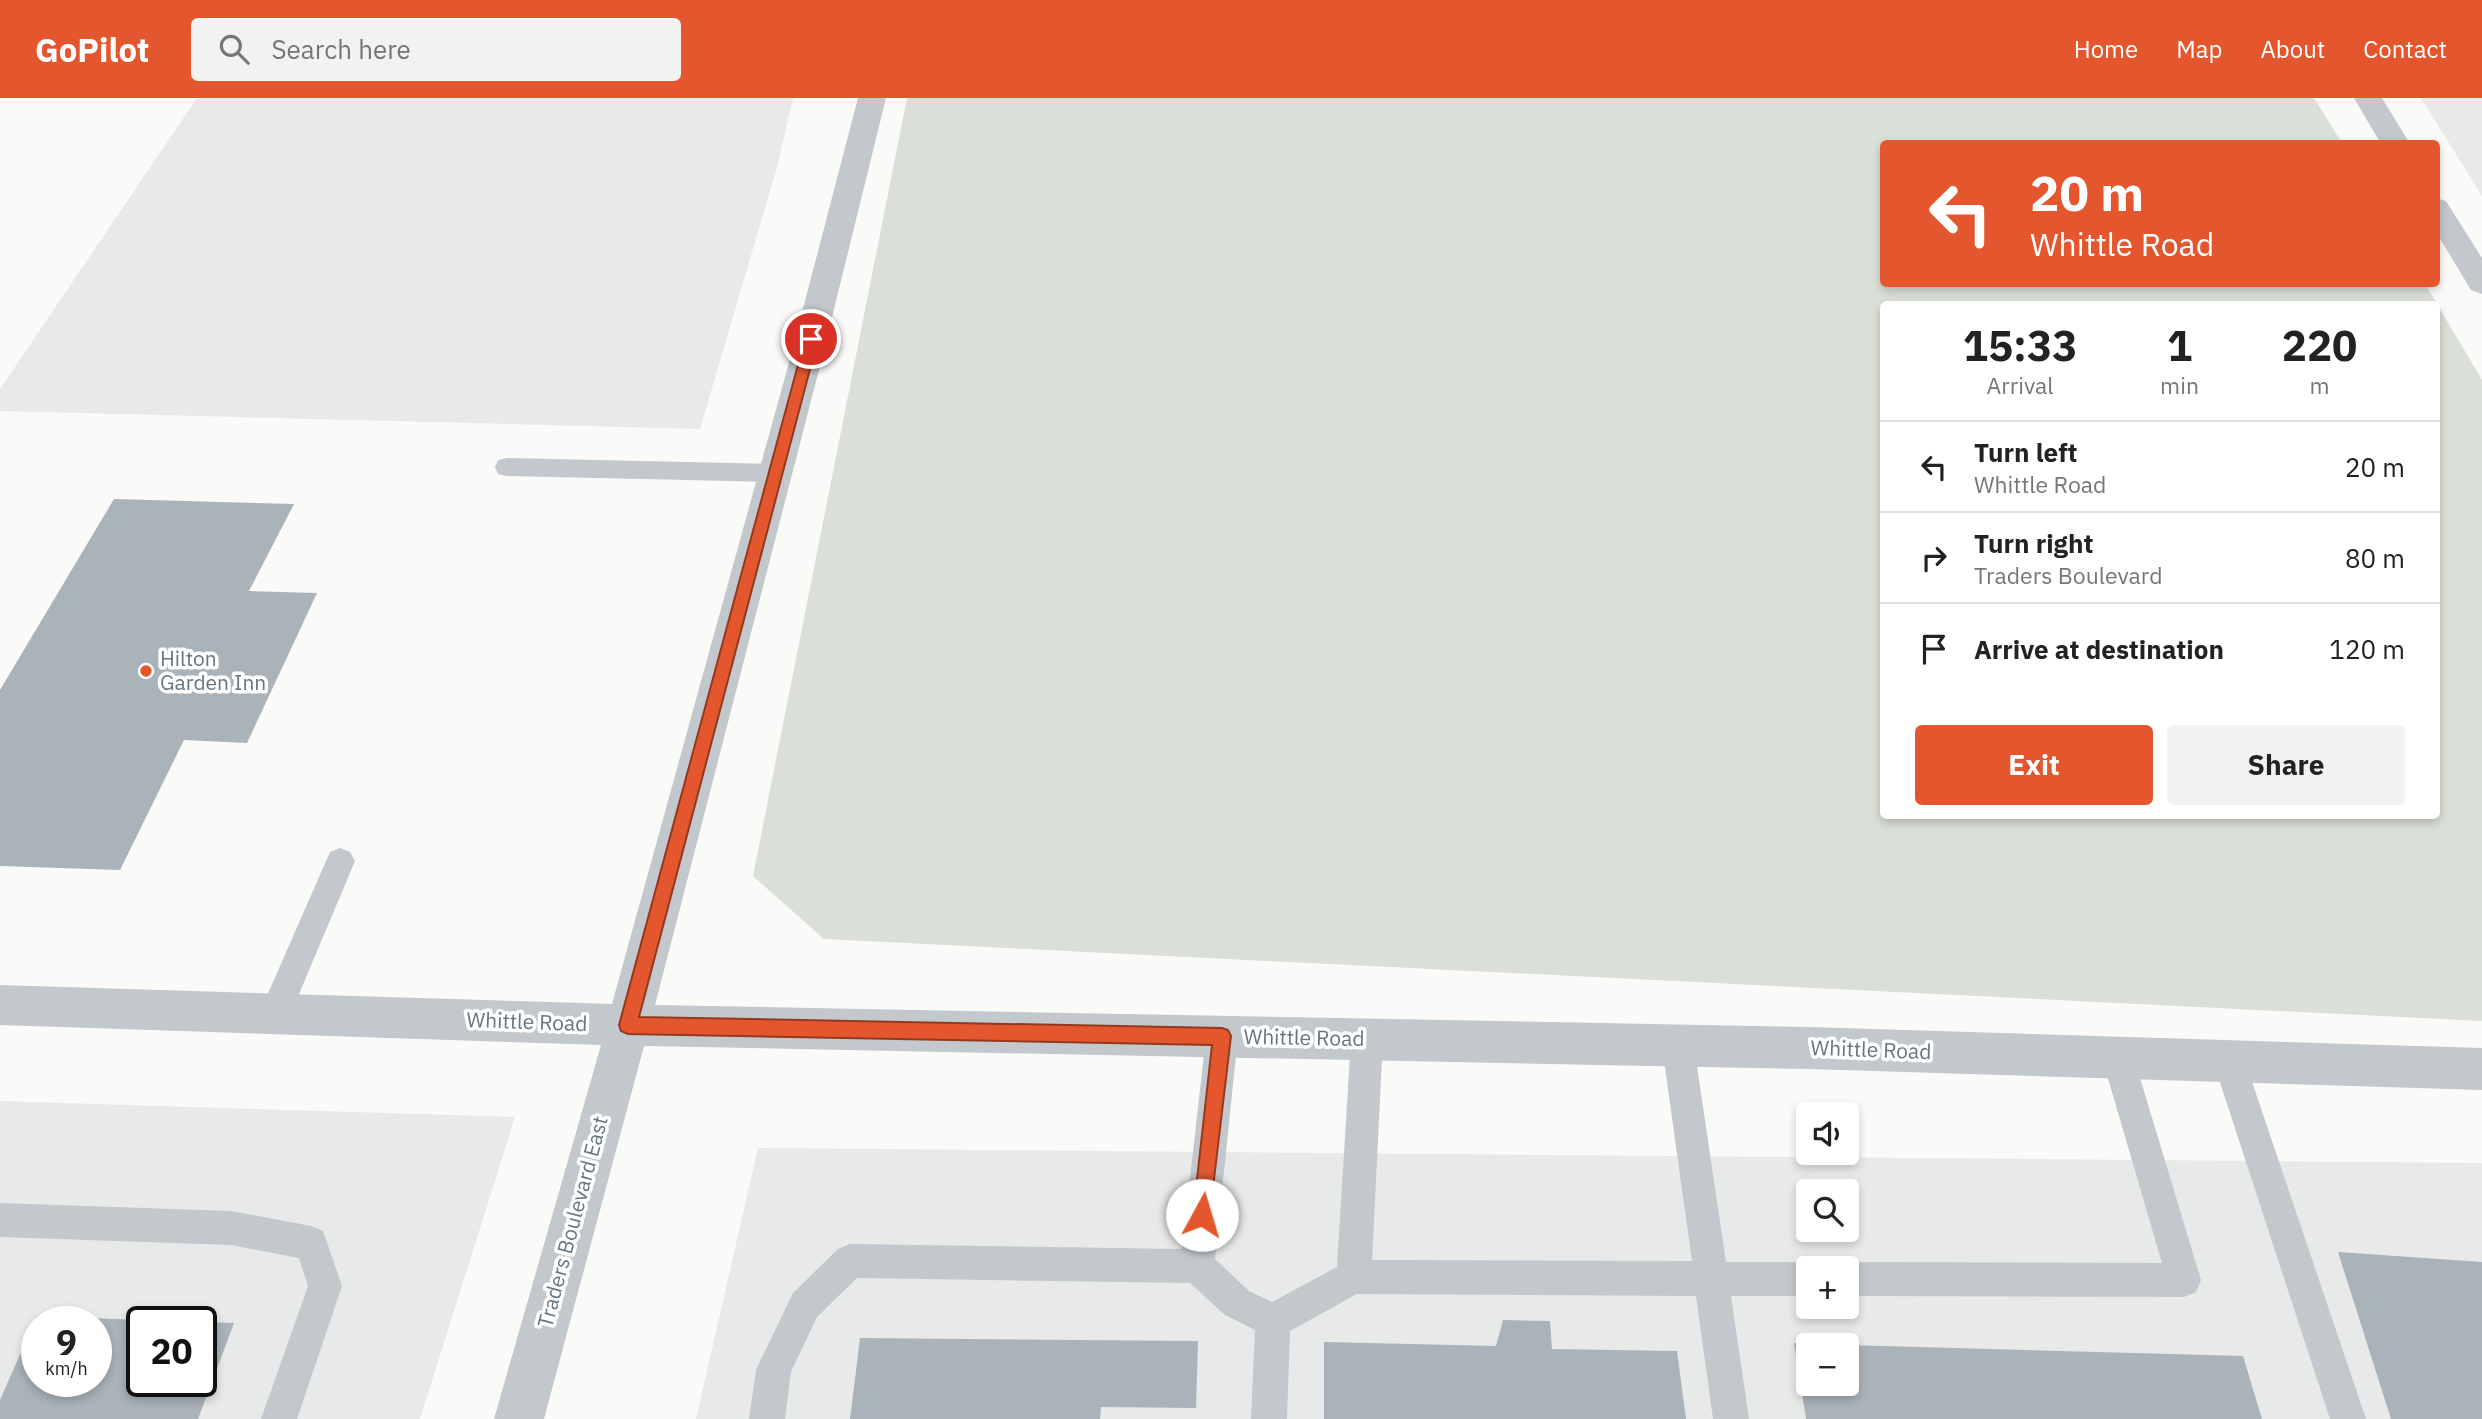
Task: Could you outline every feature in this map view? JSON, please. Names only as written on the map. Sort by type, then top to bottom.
[{"type":"street","name":"Traders Boulevard East","points":[[519,1419],[628,1025],[843,219],[872,98]]},
{"type":"street","points":[[2368,98],[2394,140]]},
{"type":"street","points":[[2440,215],[2482,283]]},
{"type":"street","name":"Whittle Road","points":[[0,1006],[628,1025],[1678,1046],[2482,1069]]},
{"type":"lane","points":[[507,467],[775,473]]},
{"type":"lane","points":[[275,1014],[340,861]]},
{"type":"lane","points":[[1197,1266],[1222,1036]]},
{"type":"lane","points":[[1354,1277],[1367,1039]]},
{"type":"lane","points":[[1678,1046],[1731,1419]]},
{"type":"lane","points":[[1859,1279],[2184,1280],[2118,1058]]},
{"type":"lane","points":[[2229,1061],[2348,1419]]},
{"type":"lane","points":[[0,1220],[231,1228],[311,1243],[325,1286],[279,1419]]},
{"type":"lane","points":[[767,1419],[774,1370],[805,1305],[850,1261],[1197,1266],[1237,1303],[1273,1321]]},
{"type":"lane","points":[[1273,1321],[1354,1277],[1796,1279]]},
{"type":"lane","points":[[1269,1419],[1273,1321]]},
{"type":"shaded area","points":[[197,98],[793,98],[777,167],[700,429],[0,411],[0,389]]},
{"type":"shaded area","points":[[907,98],[2314,98],[2340,140],[1880,140],[1880,287],[2427,287],[2435,301],[1880,301],[1880,819],[2440,819],[2440,309],[2482,380],[2482,1021],[824,939],[753,876]]},
{"type":"shaded area","points":[[2421,98],[2482,98],[2482,196]]},
{"type":"shaded area","points":[[0,1101],[515,1117],[420,1419],[0,1419]]},
{"type":"shaded area","points":[[758,1148],[1796,1157],[1796,1165],[1859,1165],[1859,1158],[2482,1163],[2482,1419],[696,1419]]},
{"type":"building","name":"Hilton Garden Inn","points":[[114,499],[294,504],[249,591],[317,593],[247,743],[184,740],[120,870],[0,866],[0,690]]},
{"type":"building","points":[[2338,1252],[2482,1262],[2482,1419],[2391,1419]]},
{"type":"building","points":[[112,1319],[126,1319],[126,1397],[206,1397],[198,1419],[0,1419],[0,1400],[21,1352],[21,1397],[112,1397]]},
{"type":"building","points":[[1503,1320],[1550,1321],[1552,1349],[1677,1351],[1686,1419],[1324,1419],[1324,1342],[1496,1346]]},
{"type":"building","points":[[217,1322],[234,1323],[217,1368]]},
{"type":"building","points":[[860,1338],[1198,1341],[1196,1408],[1101,1407],[1100,1419],[850,1419]]},
{"type":"building","points":[[1859,1345],[2243,1356],[2262,1419],[1806,1419],[1802,1396],[1859,1396]]},
{"type":"place","name":"Hilton Garden Inn","points":[[146,671]]},
{"type":"route","points":[[811,339],[628,1025],[1222,1036],[1202,1215]]}]
